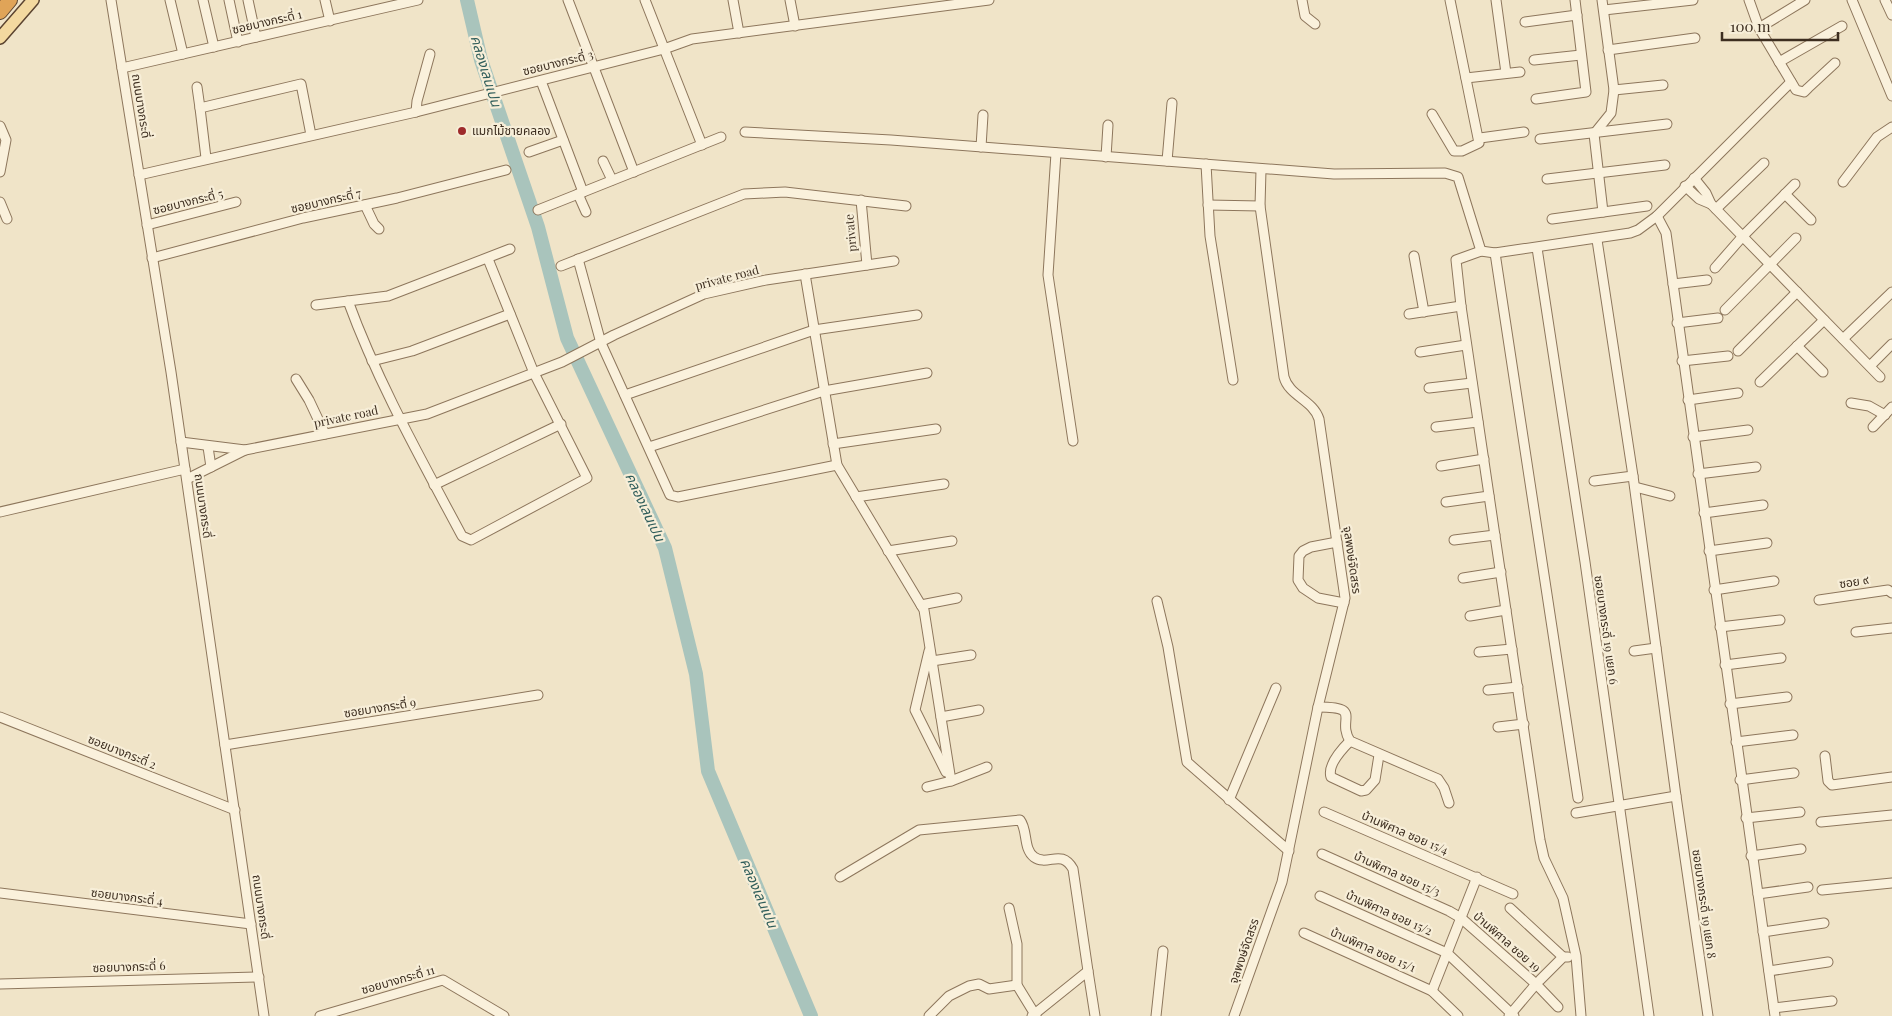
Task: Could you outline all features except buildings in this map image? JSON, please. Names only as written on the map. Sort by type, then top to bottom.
[{"type":"highway","points":[[0,6],[5,0]]},
{"type":"highway","points":[[0,12],[10,0]]},
{"type":"main road","points":[[0,38],[33,0]]},
{"type":"street","name":"ถนนบางกระดี่","points":[[111,0],[182,442],[264,1016]]},
{"type":"street","points":[[170,0],[183,54]]},
{"type":"street","points":[[204,0],[214,47]]},
{"type":"street","points":[[229,0],[238,42]]},
{"type":"street","points":[[248,0],[256,38]]},
{"type":"street","points":[[324,0],[330,21]]},
{"type":"street","name":"ซอยบางกระดี่ 1","points":[[122,68],[330,21],[400,2],[418,0]]},
{"type":"street","points":[[568,0],[634,172]]},
{"type":"street","points":[[645,0],[702,145]]},
{"type":"street","points":[[734,0],[739,33]]},
{"type":"street","points":[[790,0],[795,26]]},
{"type":"street","name":"ซอยบางกระดี่ 3","points":[[139,175],[206,158],[416,112],[664,49],[692,39],[989,0]]},
{"type":"street","points":[[1302,0],[1305,16],[1315,24]]},
{"type":"street","points":[[1432,114],[1454,151],[1462,151],[1477,144],[1480,138],[1450,0]]},
{"type":"street","points":[[1496,0],[1506,74]]},
{"type":"street","points":[[1536,99],[1585,93],[1587,89],[1575,0]]},
{"type":"street","points":[[1602,0],[1614,90],[1611,113],[1594,134],[1603,212]]},
{"type":"street","points":[[1604,10],[1694,0]]},
{"type":"street","points":[[1749,0],[1759,28],[1796,90],[1804,92],[1835,63]]},
{"type":"street","points":[[1759,28],[1805,0]]},
{"type":"street","points":[[1852,0],[1892,96]]},
{"type":"street","points":[[1885,0],[1892,15]]},
{"type":"street","points":[[1525,22],[1577,15]]},
{"type":"street","points":[[1779,62],[1842,26]]},
{"type":"street","points":[[1608,50],[1695,38]]},
{"type":"street","points":[[416,112],[417,101],[430,54]]},
{"type":"street","points":[[1534,60],[1581,55]]},
{"type":"street","points":[[1466,78],[1520,72]]},
{"type":"street","points":[[540,80],[563,140],[586,212]]},
{"type":"street","points":[[1581,1016],[1576,956],[1561,890],[1542,852],[1466,345],[1456,260],[1481,251],[1495,253],[1597,240],[1638,230],[1657,216],[1685,186],[1792,82]]},
{"type":"street","points":[[200,108],[305,83],[311,135]]},
{"type":"street","points":[[1614,90],[1663,85]]},
{"type":"street","points":[[197,87],[206,158]]},
{"type":"street","points":[[1167,162],[1172,103]]},
{"type":"street","points":[[980,147],[983,114]]},
{"type":"street","points":[[1540,140],[1666,124]]},
{"type":"street","points":[[1106,157],[1108,125]]},
{"type":"street","points":[[0,126],[6,140],[0,172]]},
{"type":"street","points":[[1843,182],[1878,137],[1892,127]]},
{"type":"street","points":[[745,132],[891,140],[1206,164],[1261,170],[1350,175],[1451,174],[1458,177],[1461,183],[1481,251]]},
{"type":"street","points":[[1480,138],[1524,132]]},
{"type":"street","points":[[538,210],[721,137]]},
{"type":"street","points":[[529,152],[563,140]]},
{"type":"street","points":[[1056,153],[1048,275],[1073,441]]},
{"type":"street","points":[[603,161],[612,180]]},
{"type":"street","points":[[1714,206],[1764,163]]},
{"type":"street","points":[[1206,164],[1210,236],[1233,380]]},
{"type":"street","points":[[1547,179],[1664,165]]},
{"type":"street","name":"ซอยบางกระดี่ 7","points":[[152,258],[304,218],[506,170]]},
{"type":"street","name":"จุลพงษ์จัดสรร","points":[[1234,1016],[1282,882],[1318,707],[1344,603],[1337,542],[1316,411],[1288,387],[1284,377],[1260,206],[1261,170]]},
{"type":"street","points":[[1694,178],[1714,206],[1880,378]]},
{"type":"street","points":[[1715,268],[1743,236],[1795,184]]},
{"type":"street","points":[[1685,186],[1699,199],[1714,206]]},
{"type":"street","points":[[561,266],[744,194],[785,192],[906,206]]},
{"type":"street","points":[[1786,194],[1811,220]]},
{"type":"street","name":"private","points":[[861,200],[866,265]]},
{"type":"street","points":[[0,202],[7,219]]},
{"type":"street","name":"ซอยบางกระดี่ 5","points":[[147,225],[236,202]]},
{"type":"street","points":[[365,205],[374,224],[379,229]]},
{"type":"street","points":[[1208,205],[1260,206]]},
{"type":"street","points":[[1552,219],[1647,206]]},
{"type":"street","points":[[1657,216],[1666,233],[1740,780],[1774,1012],[1832,1001]]},
{"type":"street","points":[[1725,310],[1796,238]]},
{"type":"street","points":[[1576,813],[1676,796],[1635,487],[1597,240]]},
{"type":"street","name":"ซอยบางกระดี่ 19 แยก 6","points":[[1537,248],[1585,562],[1649,1016]]},
{"type":"street","points":[[316,305],[388,296],[510,249]]},
{"type":"street","points":[[1495,253],[1578,798]]},
{"type":"street","points":[[1414,256],[1424,312]]},
{"type":"street","points":[[348,301],[372,361],[399,418],[462,536],[471,540],[585,480],[587,475],[534,373],[488,259]]},
{"type":"street","points":[[578,259],[601,343],[670,495],[674,497],[837,465]]},
{"type":"street","name":"private road","points":[[245,450],[399,418],[427,414],[562,362],[704,294],[750,283],[894,261]]},
{"type":"street","points":[[805,274],[837,465],[924,610],[950,777]]},
{"type":"street","points":[[1673,284],[1707,280]]},
{"type":"street","points":[[1738,351],[1797,292]]},
{"type":"street","points":[[1843,339],[1891,295]]},
{"type":"street","points":[[1409,314],[1461,306]]},
{"type":"street","points":[[372,361],[412,351],[510,314]]},
{"type":"street","points":[[625,395],[814,330],[917,315]]},
{"type":"street","points":[[1677,323],[1718,318]]},
{"type":"street","points":[[1760,382],[1824,320]]},
{"type":"street","points":[[1870,366],[1892,344]]},
{"type":"street","points":[[1420,352],[1466,345]]},
{"type":"street","points":[[1797,346],[1823,372]]},
{"type":"street","points":[[1682,361],[1728,356]]},
{"type":"street","points":[[649,447],[824,390],[927,373]]},
{"type":"street","points":[[296,379],[309,400],[325,434]]},
{"type":"street","points":[[1429,388],[1472,383]]},
{"type":"street","points":[[1688,400],[1738,393]]},
{"type":"street","points":[[1851,402],[1869,406],[1885,415]]},
{"type":"street","points":[[1873,427],[1892,408]]},
{"type":"street","points":[[1436,427],[1478,422]]},
{"type":"street","points":[[434,484],[561,424]]},
{"type":"street","points":[[833,444],[936,429]]},
{"type":"street","points":[[1693,437],[1748,430]]},
{"type":"street","points":[[182,442],[208,447],[245,450]]},
{"type":"street","points":[[208,447],[211,467]]},
{"type":"street","points":[[187,480],[245,450]]},
{"type":"street","points":[[1441,466],[1484,459]]},
{"type":"street","points":[[1698,474],[1756,467]]},
{"type":"street","points":[[0,512],[185,469]]},
{"type":"street","points":[[1594,482],[1633,476]]},
{"type":"street","points":[[856,497],[944,484]]},
{"type":"street","points":[[1635,487],[1670,496]]},
{"type":"street","points":[[1446,502],[1489,496]]},
{"type":"street","points":[[1704,513],[1763,505]]},
{"type":"street","points":[[1454,540],[1495,535]]},
{"type":"street","points":[[888,550],[952,541]]},
{"type":"street","points":[[1337,542],[1311,546],[1303,550],[1299,556],[1298,580],[1303,588],[1318,598],[1344,603]]},
{"type":"street","points":[[1709,551],[1767,543]]},
{"type":"street","points":[[1463,578],[1501,572]]},
{"type":"street","points":[[1714,590],[1774,582]]},
{"type":"street","name":"ซอย ๙","points":[[1819,600],[1888,590],[1892,593]]},
{"type":"street","points":[[921,605],[957,598]]},
{"type":"street","points":[[1157,602],[1168,647],[1188,764],[1289,851]]},
{"type":"street","points":[[1470,616],[1506,610]]},
{"type":"street","points":[[1720,627],[1780,620]]},
{"type":"street","points":[[1856,632],[1892,628]]},
{"type":"street","points":[[930,646],[915,710],[950,777]]},
{"type":"street","points":[[1634,652],[1656,648]]},
{"type":"street","points":[[1479,652],[1512,649]]},
{"type":"street","points":[[932,660],[971,655]]},
{"type":"street","points":[[1725,666],[1781,658]]},
{"type":"street","points":[[1488,690],[1518,687]]},
{"type":"street","points":[[1229,800],[1276,688]]},
{"type":"street","name":"ซอยบางกระดี่ 9","points":[[225,745],[538,695]]},
{"type":"street","points":[[1730,704],[1787,697]]},
{"type":"street","points":[[1318,707],[1344,709],[1347,715],[1350,741]]},
{"type":"street","points":[[941,717],[979,710]]},
{"type":"street","name":"ซอยบางกระดี่ 2","points":[[0,717],[235,810]]},
{"type":"street","points":[[1498,727],[1524,724]]},
{"type":"street","points":[[1736,742],[1793,735]]},
{"type":"street","points":[[1350,741],[1438,779],[1444,788],[1449,803]]},
{"type":"street","points":[[1350,741],[1341,750],[1330,769],[1331,777],[1361,790],[1366,790],[1375,780],[1379,755]]},
{"type":"street","points":[[1824,756],[1828,781],[1832,785],[1892,777]]},
{"type":"street","points":[[1740,780],[1794,773]]},
{"type":"street","points":[[927,787],[950,777]]},
{"type":"street","name":"ซอยบางกระดี่ 19 แยก 8","points":[[1676,796],[1708,1016]]},
{"type":"street","name":"บ้านพิศาล ซอย 15/4","points":[[1324,812],[1513,894]]},
{"type":"street","points":[[1746,818],[1800,812]]},
{"type":"street","points":[[1821,822],[1892,815]]},
{"type":"street","points":[[840,877],[919,830],[1020,820],[1033,857],[1038,859],[1062,858],[1069,862],[1073,869],[1095,1016]]},
{"type":"street","points":[[1751,856],[1801,849]]},
{"type":"street","name":"บ้านพิศาล ซอย 15/3","points":[[1322,854],[1461,918]]},
{"type":"street","points":[[1432,991],[1477,878]]},
{"type":"street","points":[[1822,890],[1892,883]]},
{"type":"street","points":[[1758,894],[1808,887]]},
{"type":"street","name":"ซอยบางกระดี่ 4","points":[[0,893],[251,924]]},
{"type":"street","name":"บ้านพิศาล ซอย 15/2","points":[[1320,896],[1447,953],[1511,1015]]},
{"type":"street","points":[[1009,908],[1017,944],[1017,985],[1034,1015],[1088,971]]},
{"type":"street","points":[[1510,908],[1563,957]]},
{"type":"street","name":"บ้านพิศาล ซอย 19","points":[[1461,918],[1538,982],[1558,1007]]},
{"type":"street","points":[[1763,932],[1824,923]]},
{"type":"street","name":"บ้านพิศาล ซอย 15/1","points":[[1304,933],[1432,991],[1458,1016]]},
{"type":"street","points":[[1156,1016],[1163,951]]},
{"type":"street","points":[[1511,1015],[1538,982],[1563,957],[1576,956]]},
{"type":"street","points":[[1769,971],[1828,962]]},
{"type":"street","name":"ซอยบางกระดี่ 6","points":[[0,984],[259,977]]},
{"type":"street","name":"ซอยบางกระดี่ 11","points":[[320,1016],[443,980],[504,1016]]},
{"type":"street","points":[[929,1016],[949,996],[969,986],[979,984],[989,989],[1017,985]]},
{"type":"waterway","name":"คลองเลนเปน","points":[[467,0],[481,60],[538,227],[567,338],[665,548],[696,674],[708,771],[811,1016]]},
{"type":"place","name":"แมกไม้ชายคลอง","points":[[462,131]]}]
